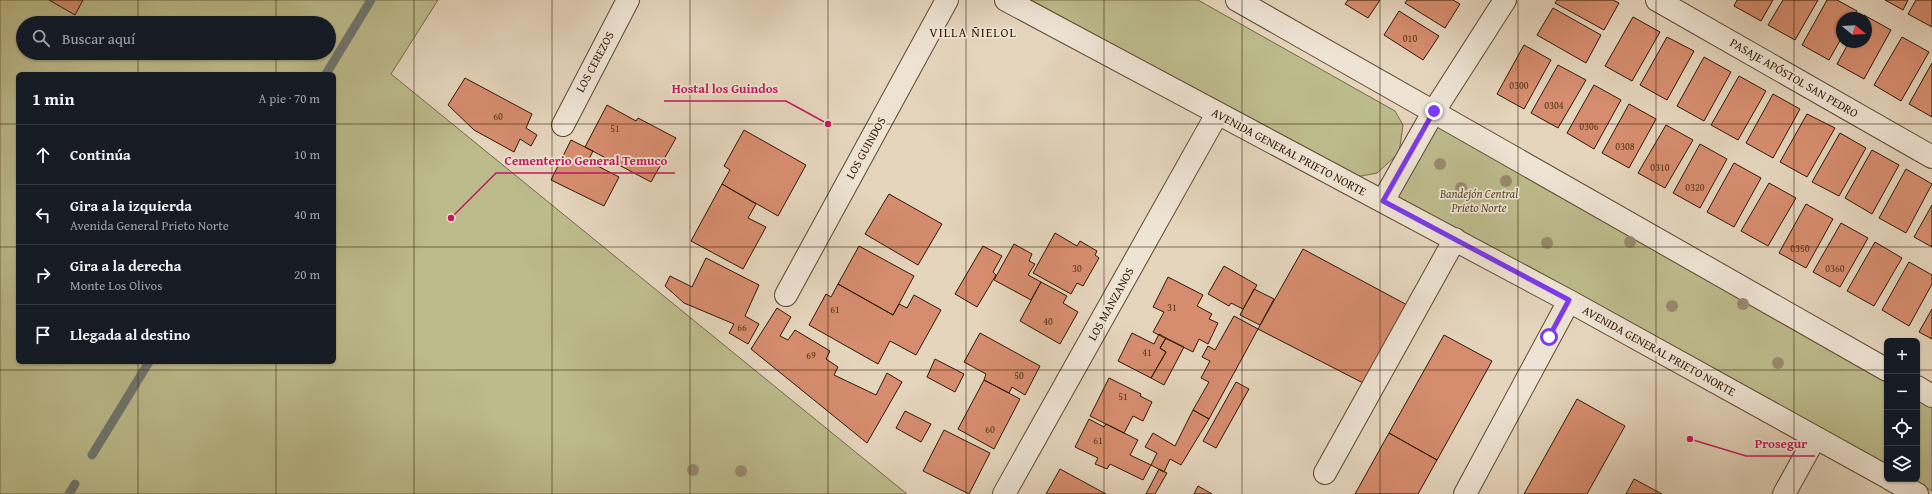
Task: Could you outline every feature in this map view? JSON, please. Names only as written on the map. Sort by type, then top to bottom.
[{"type":"street","name":"LOS CEREZOS","points":[[563,125],[628,0]]},
{"type":"street","name":"LOS GUINDOS","points":[[786,295],[947,0]]},
{"type":"street","name":"AVENIDA GENERAL PRIETO NORTE","points":[[1006,0],[1217,114],[1569,300],[1884,475]]},
{"type":"street","points":[[1237,0],[1884,368]]},
{"type":"street","points":[[1383,201],[1434,111],[1505,0]]},
{"type":"street","name":"PASAJE APÓSTOL SAN PEDRO","points":[[1657,0],[1932,157]]},
{"type":"street","name":"LOS MANZANOS","points":[[1004,494],[1217,114]]},
{"type":"street","points":[[1326,473],[1455,239]]},
{"type":"street","points":[[1465,494],[1569,300]]},
{"type":"street","points":[[1920,389],[1932,396]]},
{"type":"street","points":[[1784,494],[1816,438]]},
{"type":"street","points":[[1896,482],[1918,494]]},
{"type":"green space","points":[[0,0],[438,0],[391,74],[907,494],[0,494]]},
{"type":"green space","points":[[1031,0],[1198,0],[1395,111],[1403,125],[1399,153],[1377,173],[1356,177]]},
{"type":"green space","name":"Bandejón Central Prieto Norte","points":[[1438,124],[1884,379],[1884,465],[1396,197]]},
{"type":"green space","points":[[1920,400],[1932,407],[1932,491],[1916,482],[1920,482]]},
{"type":"building","points":[[49,0],[83,0],[75,15]]},
{"type":"building","points":[[1348,0],[1380,0],[1368,18],[1345,4]]},
{"type":"building","points":[[1407,0],[1453,0],[1460,4],[1445,28],[1405,3]]},
{"type":"building","points":[[1557,0],[1613,0],[1619,3],[1604,30],[1555,3]]},
{"type":"building","points":[[1737,0],[1773,0],[1761,21],[1734,6]]},
{"type":"building","points":[[1783,0],[1818,0],[1795,40],[1768,25]]},
{"type":"building","points":[[1827,0],[1837,0],[1857,11],[1836,12],[1836,48],[1829,60],[1802,45]]},
{"type":"building","points":[[1885,0],[1908,0],[1903,10]]},
{"type":"building","points":[[1916,0],[1932,0],[1932,27],[1908,14]]},
{"type":"building","points":[[1553,8],[1601,35],[1586,63],[1537,35]]},
{"type":"building","points":[[1399,11],[1439,36],[1423,60],[1384,35]]},
{"type":"building","points":[[1633,17],[1660,32],[1632,81],[1605,66]]},
{"type":"building","points":[[1872,19],[1891,30],[1864,79],[1837,64],[1846,48],[1872,48]]},
{"type":"building","points":[[1667,37],[1694,51],[1667,100],[1640,85]]},
{"type":"building","points":[[1902,37],[1929,52],[1901,101],[1874,85]]},
{"type":"building","points":[[1524,45],[1551,60],[1524,109],[1497,94]]},
{"type":"building","points":[[1704,57],[1731,72],[1704,121],[1677,106]]},
{"type":"building","points":[[1932,63],[1932,117],[1909,104]]},
{"type":"building","points":[[1558,65],[1586,80],[1558,128],[1531,113]]},
{"type":"building","points":[[1739,76],[1766,91],[1738,140],[1711,125]]},
{"type":"building","points":[[465,78],[532,114],[526,128],[537,135],[531,146],[520,139],[514,152],[474,130],[448,105]]},
{"type":"building","points":[[1594,85],[1621,100],[1594,149],[1567,133]]},
{"type":"building","points":[[1773,94],[1800,109],[1773,158],[1746,143]]},
{"type":"building","points":[[1629,104],[1656,119],[1629,168],[1602,153]]},
{"type":"building","points":[[607,105],[636,121],[638,118],[676,138],[651,182],[585,147]]},
{"type":"building","points":[[1807,114],[1835,128],[1807,177],[1780,162]]},
{"type":"building","points":[[1666,125],[1693,140],[1665,188],[1638,173]]},
{"type":"building","points":[[744,130],[806,165],[778,216],[722,184],[730,170],[724,166]]},
{"type":"building","points":[[1840,133],[1866,148],[1839,196],[1812,182]]},
{"type":"building","points":[[571,140],[593,151],[588,161],[619,177],[604,206],[551,180]]},
{"type":"building","points":[[1700,144],[1727,159],[1700,208],[1673,193]]},
{"type":"building","points":[[1872,150],[1899,165],[1872,214],[1845,198]]},
{"type":"building","points":[[1734,163],[1761,178],[1734,227],[1707,212]]},
{"type":"building","points":[[1906,169],[1932,184],[1906,233],[1879,218]]},
{"type":"building","points":[[1769,183],[1796,198],[1768,246],[1741,231]]},
{"type":"building","points":[[722,184],[756,204],[748,218],[766,227],[743,269],[691,241]]},
{"type":"building","points":[[889,194],[942,224],[918,265],[865,234]]},
{"type":"building","points":[[1806,204],[1833,219],[1806,268],[1779,253]]},
{"type":"building","points":[[1932,205],[1932,247],[1914,237]]},
{"type":"building","points":[[1841,223],[1868,238],[1840,287],[1813,272]]},
{"type":"building","points":[[1055,233],[1077,246],[1080,241],[1097,251],[1095,255],[1099,258],[1083,286],[1077,283],[1071,294],[1033,273]]},
{"type":"building","points":[[1875,242],[1902,258],[1874,306],[1847,291]]},
{"type":"building","points":[[1014,244],[1032,254],[1029,261],[1035,264],[1028,275],[1041,282],[1031,300],[994,280]]},
{"type":"building","points":[[859,246],[914,276],[893,315],[838,284]]},
{"type":"building","points":[[983,246],[1002,256],[993,272],[996,275],[977,307],[955,294]]},
{"type":"building","points":[[1303,249],[1409,306],[1367,385],[1258,329]]},
{"type":"building","points":[[706,258],[759,285],[745,316],[759,324],[748,344],[729,333],[734,324],[684,303],[665,286],[670,276],[692,287]]},
{"type":"building","points":[[1909,262],[1932,275],[1932,284],[1909,326],[1882,310]]},
{"type":"building","points":[[1224,266],[1257,285],[1243,309],[1231,303],[1229,306],[1208,294]]},
{"type":"building","points":[[1168,277],[1203,295],[1197,306],[1212,314],[1209,319],[1218,323],[1208,344],[1199,339],[1193,352],[1153,332],[1164,312],[1153,307]]},
{"type":"building","points":[[1041,282],[1067,296],[1063,303],[1078,312],[1060,344],[1020,321]]},
{"type":"building","points":[[838,284],[893,315],[899,304],[907,308],[914,295],[941,310],[916,355],[890,341],[878,364],[809,325],[826,294],[831,297]]},
{"type":"building","points":[[1254,289],[1274,299],[1260,325],[1240,315]]},
{"type":"building","points":[[777,308],[791,317],[780,336],[788,340],[795,330],[830,351],[826,359],[838,367],[834,375],[876,395],[887,373],[902,382],[867,443],[751,349]]},
{"type":"building","points":[[1932,309],[1932,339],[1919,332]]},
{"type":"building","points":[[1234,316],[1258,329],[1209,419],[1193,410],[1209,382],[1201,378],[1210,361],[1202,357],[1208,346],[1215,350]]},
{"type":"building","points":[[980,333],[1040,366],[1025,395],[1012,387],[1009,393],[984,380],[986,374],[964,362]]},
{"type":"building","points":[[1132,333],[1154,344],[1159,334],[1166,338],[1160,348],[1166,352],[1151,378],[1118,361]]},
{"type":"building","points":[[1444,335],[1492,361],[1437,460],[1389,433]]},
{"type":"building","points":[[1166,338],[1184,347],[1164,385],[1151,378],[1166,352],[1160,348]]},
{"type":"building","points":[[935,359],[964,374],[955,392],[927,377]]},
{"type":"building","points":[[1109,378],[1141,394],[1140,396],[1152,402],[1143,421],[1133,416],[1124,433],[1090,416]]},
{"type":"building","points":[[984,380],[1020,399],[994,449],[958,429]]},
{"type":"building","points":[[1236,382],[1249,389],[1216,448],[1203,441]]},
{"type":"building","points":[[1577,399],[1625,426],[1587,494],[1524,494]]},
{"type":"building","points":[[1193,410],[1209,419],[1181,465],[1170,459],[1164,472],[1151,465],[1157,453],[1145,447],[1153,433],[1175,446]]},
{"type":"building","points":[[905,411],[931,424],[921,442],[896,428]]},
{"type":"building","points":[[1089,419],[1104,427],[1106,424],[1138,440],[1130,455],[1151,465],[1143,480],[1110,464],[1107,469],[1095,464],[1098,458],[1075,447]]},
{"type":"building","points":[[944,430],[990,453],[969,494],[923,471]]},
{"type":"building","points":[[1389,433],[1437,460],[1418,494],[1355,494]]},
{"type":"building","points":[[1060,469],[1106,494],[1046,494]]},
{"type":"building","points":[[1159,469],[1167,473],[1155,494],[1146,494]]},
{"type":"building","points":[[1634,479],[1662,494],[1626,494]]},
{"type":"building","points":[[1198,486],[1212,494],[1194,494]]},
{"type":"waterway","points":[[336,58],[371,0]]},
{"type":"waterway","points":[[327,72],[335,60]]},
{"type":"waterway","points":[[92,455],[148,364]]},
{"type":"waterway","points":[[69,494],[75,484]]},
{"type":"place","name":"Hostal los Guindos","points":[[828,124]]},
{"type":"place","name":"Cementerio General Temuco","points":[[451,218]]},
{"type":"place","name":"Prosegur","points":[[1690,439]]},
{"type":"district","name":"VILLA ÑIELOL","points":[[973,32]]},
{"type":"route","points":[[1434,111],[1383,201],[1569,300],[1549,337]]}]
